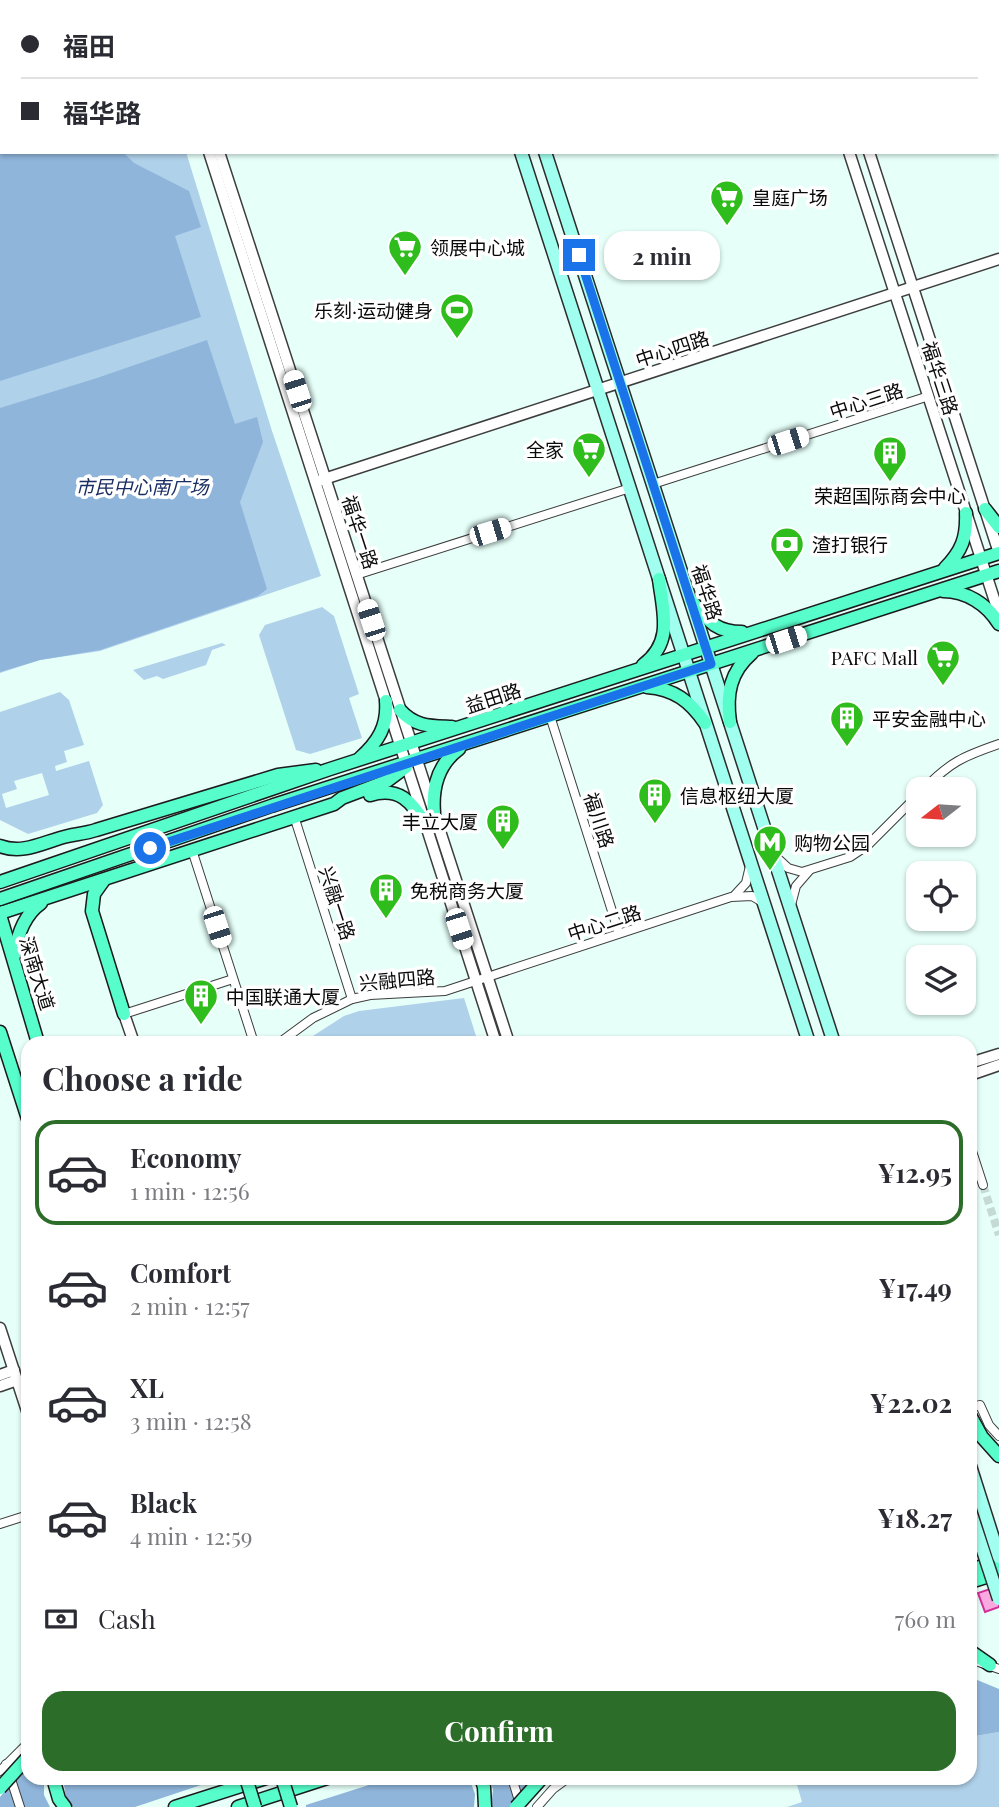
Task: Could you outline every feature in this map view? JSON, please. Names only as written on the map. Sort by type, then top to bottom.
[{"type":"main road","points":[[522,154],[807,1036]]},
{"type":"main road","name":"福华路","points":[[546,154],[832,1036]]},
{"type":"main road","points":[[985,509],[999,527]]},
{"type":"main road","points":[[941,572],[964,544],[967,531],[966,513]]},
{"type":"main road","name":"益田路","points":[[0,882],[330,769],[999,553]]},
{"type":"main road","name":"益田路","points":[[0,899],[297,798],[993,573]]},
{"type":"main road","points":[[633,672],[653,657],[664,636],[659,579]]},
{"type":"main road","points":[[936,591],[965,594],[984,606],[999,624]]},
{"type":"main road","points":[[691,600],[709,621],[723,631],[756,632]]},
{"type":"main road","points":[[730,722],[728,698],[733,675],[745,659],[761,648]]},
{"type":"main road","points":[[640,687],[658,688],[678,695],[697,711],[705,723]]},
{"type":"main road","points":[[356,761],[372,747],[382,732],[387,712],[386,701]]},
{"type":"main road","points":[[400,710],[419,724],[460,728]]},
{"type":"main road","points":[[434,813],[435,782],[442,766],[466,743]]},
{"type":"main road","points":[[0,914],[334,804],[342,798],[387,781],[410,763]]},
{"type":"main road","points":[[0,846],[13,850],[26,849],[278,775],[330,769]]},
{"type":"main road","points":[[297,798],[354,800],[381,792],[397,794],[417,810],[426,825]]},
{"type":"main road","points":[[105,879],[94,894],[92,911],[124,1014]]},
{"type":"main road","points":[[14,960],[16,944],[26,918],[36,906],[49,897]]},
{"type":"main road","name":"深南大道","points":[[0,914],[36,1036]]},
{"type":"main road","points":[[0,1032],[21,1096]]},
{"type":"main road","points":[[977,1425],[982,1437],[999,1457]]},
{"type":"main road","points":[[977,1488],[999,1559],[977,1567]]},
{"type":"main road","points":[[977,1532],[999,1600]]},
{"type":"main road","points":[[977,1549],[999,1541]]},
{"type":"main road","points":[[977,1581],[999,1573]]},
{"type":"main road","points":[[977,1655],[995,1667]]},
{"type":"main road","points":[[0,1788],[21,1765]]},
{"type":"main road","points":[[55,1785],[65,1807]]},
{"type":"main road","points":[[175,1807],[244,1785]]},
{"type":"main road","points":[[248,1785],[255,1807]]},
{"type":"main road","points":[[284,1785],[291,1807]]},
{"type":"main road","points":[[238,1807],[306,1785]]},
{"type":"main road","points":[[483,1785],[485,1807]]},
{"type":"main road","points":[[519,1807],[536,1785]]},
{"type":"street","name":"福华一路","points":[[210,154],[400,710],[426,825],[492,1036]]},
{"type":"street","name":"福华一路","points":[[220,154],[386,701],[406,745]]},
{"type":"street","name":"福华三路","points":[[850,154],[981,559],[993,573],[999,614]]},
{"type":"street","name":"福华三路","points":[[870,154],[999,553]]},
{"type":"street","name":"中心四路","points":[[320,480],[999,259]]},
{"type":"street","name":"中心三路","points":[[653,484],[929,396]]},
{"type":"street","points":[[356,575],[630,488]]},
{"type":"street","name":"福川路","points":[[550,716],[619,933]]},
{"type":"street","points":[[935,777],[958,760],[999,744]]},
{"type":"street","name":"福华一路","points":[[410,763],[434,813],[506,1036]]},
{"type":"street","points":[[774,855],[791,870],[809,871],[842,860],[862,850],[906,807]]},
{"type":"street","name":"兴融一路","points":[[294,817],[352,999]]},
{"type":"street","points":[[192,850],[252,1036]]},
{"type":"street","points":[[731,897],[746,883],[750,859]]},
{"type":"street","points":[[791,909],[794,890],[809,871]]},
{"type":"street","name":"中心二路","points":[[487,976],[731,897],[752,896],[764,903]]},
{"type":"street","name":"兴融四路","points":[[289,1036],[313,1018],[352,999],[370,995],[439,992],[487,976]]},
{"type":"street","points":[[132,1036],[124,1014],[233,979]]},
{"type":"street","points":[[977,1061],[999,1054]]},
{"type":"street","points":[[977,1073],[999,1065]]},
{"type":"street","points":[[977,1167],[983,1185]]},
{"type":"street","points":[[0,1328],[21,1392]]},
{"type":"street","points":[[0,1375],[16,1375]]},
{"type":"street","points":[[0,1386],[16,1375]]},
{"type":"street","points":[[977,1407],[980,1405],[989,1425],[999,1436]]},
{"type":"street","points":[[0,1524],[21,1517]]},
{"type":"street","points":[[977,1661],[995,1667]]},
{"type":"street","points":[[20,1807],[3,1768],[21,1750]]},
{"type":"street","points":[[514,1785],[519,1807]]},
{"type":"street","points":[[537,1807],[558,1785]]},
{"type":"green space","name":"市民中心南广场","points":[[0,154],[187,154],[272,431],[321,576],[100,651],[40,660],[0,673]]},
{"type":"green space","points":[[0,154],[125,154],[134,163],[189,191],[201,227],[175,236],[201,317],[0,381]]},
{"type":"green space","points":[[207,340],[235,424],[257,417],[263,442],[240,502],[267,589],[258,596],[100,650],[40,660],[0,672],[0,408]]},
{"type":"green space","points":[[322,607],[334,616],[359,694],[349,698],[362,738],[310,754],[296,750],[259,635],[265,625]]},
{"type":"green space","points":[[222,643],[226,645],[212,650],[206,665],[163,679],[157,676],[144,680],[133,670]]},
{"type":"green space","points":[[60,692],[69,700],[84,745],[64,751],[67,762],[55,766],[56,771],[89,761],[103,805],[97,813],[28,834],[0,820],[0,712]],"holes":[[[42,773],[49,795],[6,808],[2,794],[17,789],[14,781]]]},
{"type":"green space","points":[[464,998],[476,1036],[313,1036],[344,1016],[359,1011]]},
{"type":"green space","points":[[977,1680],[999,1689],[999,1732],[977,1736]]},
{"type":"green space","points":[[999,1732],[999,1807],[787,1807],[802,1802],[797,1785],[977,1785],[977,1736]]},
{"type":"green space","points":[[21,1772],[21,1785],[44,1785],[44,1795],[50,1807],[0,1807],[0,1797]]},
{"type":"green space","points":[[64,1785],[201,1785],[135,1807],[73,1807],[66,1798]]},
{"type":"green space","points":[[369,1785],[472,1785],[475,1794],[474,1807],[306,1805]]},
{"type":"green space","points":[[492,1785],[532,1785],[514,1807],[491,1807]]},
{"type":"shaded area","points":[[999,1586],[999,1607],[985,1612],[978,1593]]},
{"type":"tunnel","points":[[983,1185],[999,1235]]},
{"type":"place","name":"皇庭广场","points":[[727,227]]},
{"type":"place","name":"领展中心城","points":[[405,277]]},
{"type":"place","name":"乐刻·运动健身","points":[[457,340]]},
{"type":"place","name":"全家","points":[[589,479]]},
{"type":"place","name":"荣超国际商会中心","points":[[890,483]]},
{"type":"place","name":"渣打银行","points":[[787,574]]},
{"type":"place","name":"PAFC Mall","points":[[943,687]]},
{"type":"place","name":"平安金融中心","points":[[847,748]]},
{"type":"place","name":"信息枢纽大厦","points":[[655,825]]},
{"type":"place","name":"丰立大厦","points":[[503,851]]},
{"type":"place","name":"购物公园","points":[[770,872]]},
{"type":"place","name":"免税商务大厦","points":[[386,920]]},
{"type":"place","name":"中国联通大厦","points":[[201,1026]]},
{"type":"route","points":[[150,848],[711,664],[579,255]]}]
